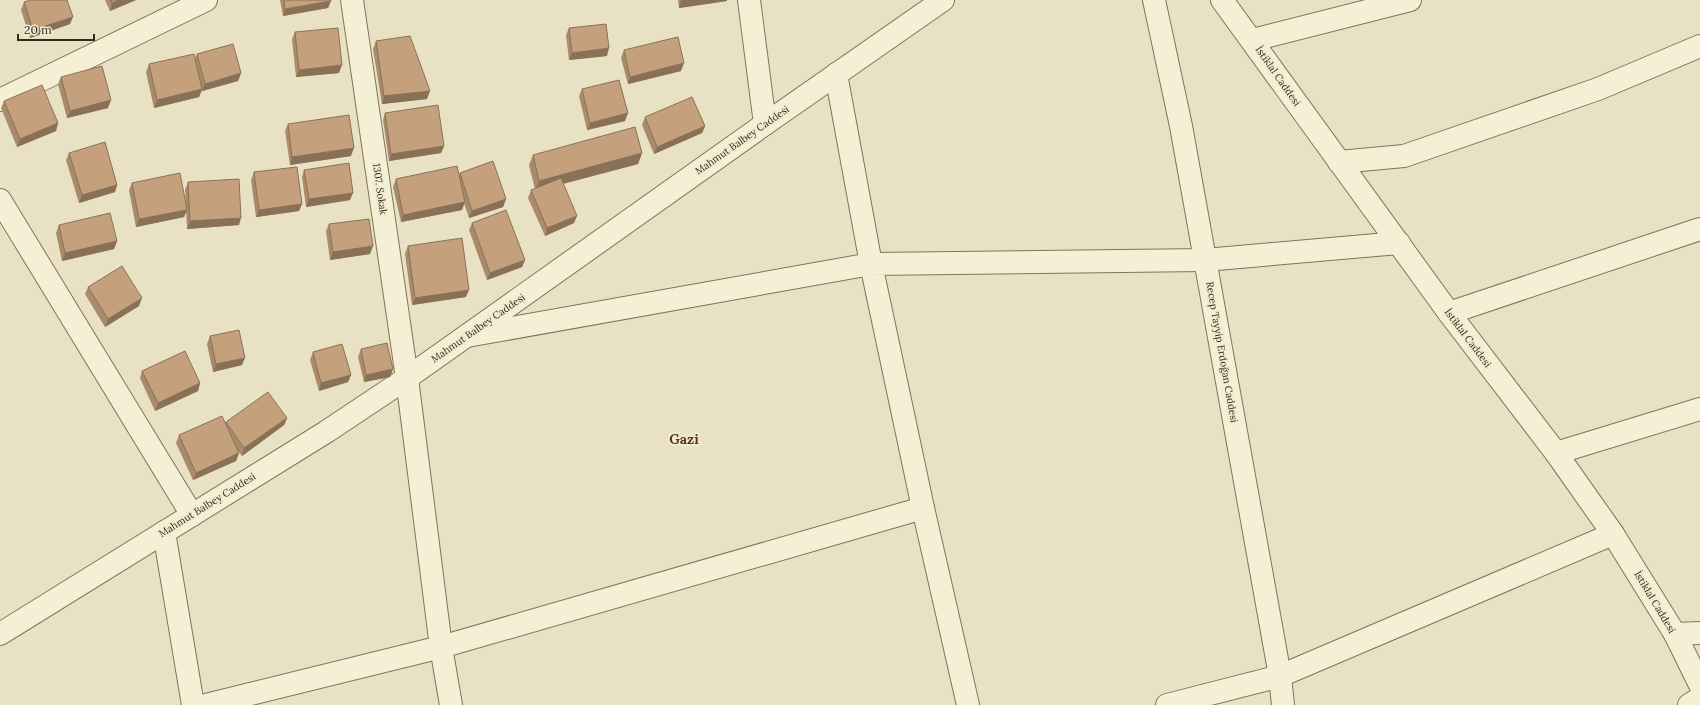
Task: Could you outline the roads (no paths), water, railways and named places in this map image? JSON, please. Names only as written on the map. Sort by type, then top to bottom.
[{"type":"street","points":[[0,100],[206,0]]},
{"type":"street","name":"1307. Sokak","points":[[352,0],[407,378],[441,647],[452,705]]},
{"type":"street","points":[[749,0],[765,124]]},
{"type":"street","name":"Mahmut Balbey Caddesi","points":[[1,631],[326,432],[407,378],[942,0]]},
{"type":"street","name":"Recep Tayyip Erdoğan Caddesi","points":[[1154,0],[1181,126],[1280,676],[1283,705]]},
{"type":"street","name":"İstiklal Caddesi","points":[[1222,0],[1253,40],[1339,162],[1449,313],[1556,454],[1613,534],[1675,634],[1700,685]]},
{"type":"street","points":[[1253,40],[1410,0]]},
{"type":"street","points":[[1339,162],[1404,156],[1598,89],[1700,46]]},
{"type":"street","points":[[836,74],[871,264],[968,705]]},
{"type":"street","points":[[0,200],[192,515]]},
{"type":"street","points":[[1449,313],[1700,229]]},
{"type":"street","points":[[467,336],[871,264],[1205,260],[1399,243]]},
{"type":"street","points":[[1556,454],[1700,409]]},
{"type":"street","points":[[206,705],[441,647],[924,508]]},
{"type":"street","points":[[164,532],[194,705]]},
{"type":"street","points":[[1167,705],[1280,676],[1613,534]]},
{"type":"street","points":[[1675,634],[1700,633]]},
{"type":"street","points":[[1689,705],[1700,698]]},
{"type":"district","name":"Gazi","points":[[684,439]]}]
